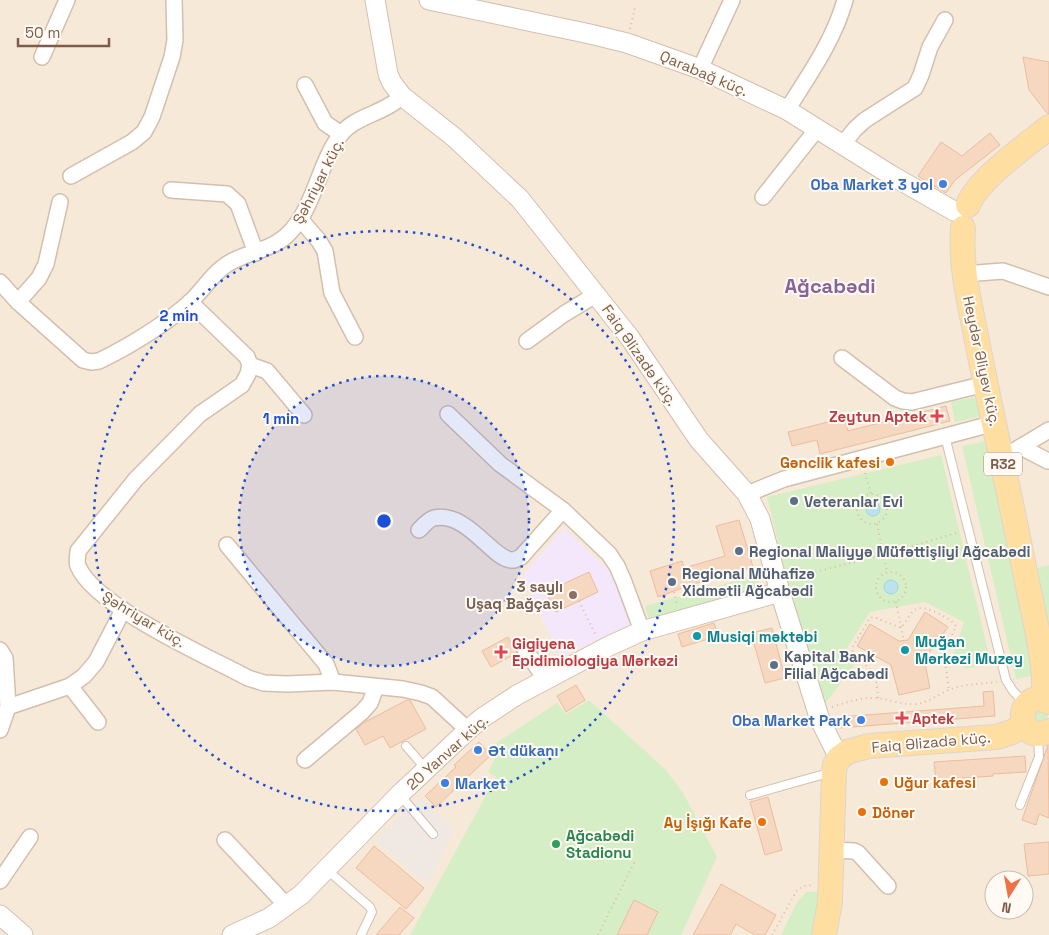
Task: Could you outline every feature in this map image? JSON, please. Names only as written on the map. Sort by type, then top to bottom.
[{"type":"main road","points":[[961,215],[971,197],[983,182],[1049,127]]},
{"type":"main road","name":"Heydər Əliyev küç.","points":[[961,215],[964,274],[985,384],[995,424],[1011,453],[1044,665],[1038,716]]},
{"type":"main road","name":"Faiq Əlizadə küç.","points":[[824,935],[830,902],[836,765],[847,752],[869,746],[996,737],[1012,732],[1038,716]]},
{"type":"street","points":[[42,57],[66,0]]},
{"type":"street","points":[[71,176],[132,142],[144,132],[152,117],[172,57],[175,40],[174,0]]},
{"type":"street","name":"Faiq Əlizadə küç.","points":[[375,0],[388,74],[392,83],[402,96],[455,138],[520,199],[630,338],[699,440],[747,494],[760,519],[783,586],[818,712],[836,765]]},
{"type":"street","name":"Qarabağ küç.","points":[[429,0],[458,3],[627,43],[700,69],[787,110],[898,179],[961,215]]},
{"type":"street","points":[[700,69],[732,0]]},
{"type":"street","points":[[787,110],[818,61],[839,21],[845,0]]},
{"type":"street","points":[[842,144],[865,120],[915,88],[930,46],[945,20]]},
{"type":"street","points":[[305,85],[325,123],[341,134]]},
{"type":"street","name":"Şəhriyar küç.","points":[[0,282],[18,302],[83,360],[99,361],[166,321],[190,302],[222,267],[278,243],[290,233],[301,220],[323,167],[341,134],[351,125],[390,105],[402,96]]},
{"type":"street","points":[[763,197],[818,129]]},
{"type":"street","points":[[171,190],[227,194],[238,204],[256,253]]},
{"type":"street","points":[[18,302],[39,278],[46,264],[60,202]]},
{"type":"street","points":[[301,220],[324,251],[332,293],[355,337]]},
{"type":"street","points":[[964,274],[1002,271],[1049,287]]},
{"type":"street","points":[[527,341],[564,314],[597,294]]},
{"type":"street","points":[[190,302],[247,357],[250,365],[267,371],[304,415]]},
{"type":"street","points":[[842,358],[894,398],[903,401],[912,402],[985,384]]},
{"type":"street","name":"Şəhriyar küç.","points":[[250,365],[242,385],[200,414],[136,479],[78,551],[77,564],[84,577],[97,591],[123,610],[160,632],[248,678],[264,683],[334,682],[403,689],[421,693],[432,697],[468,730]]},
{"type":"street","points":[[448,414],[500,464],[564,510],[609,554],[617,566],[642,631]]},
{"type":"street","points":[[747,494],[784,479],[995,424]]},
{"type":"street","points":[[1011,453],[1049,430]]},
{"type":"street","points":[[1011,453],[1048,461]]},
{"type":"street","points":[[419,530],[433,518],[452,519],[464,524],[491,547],[508,559],[513,560],[521,557],[564,510]]},
{"type":"street","points":[[227,545],[326,664],[334,682]]},
{"type":"street","name":"20 Yanvar küç.","points":[[232,935],[269,918],[301,894],[400,794],[468,730],[494,710],[545,679],[642,631],[783,586]]},
{"type":"street","points":[[8,707],[70,686],[84,676],[96,662],[123,610]]},
{"type":"street","points":[[525,649],[545,679]]},
{"type":"street","points":[[0,650],[4,658],[3,682],[8,707],[0,730]]},
{"type":"street","points":[[70,686],[98,722]]},
{"type":"street","points":[[305,760],[362,712],[370,703],[376,687]]},
{"type":"street","points":[[0,881],[30,837]]},
{"type":"street","points":[[225,840],[287,906]]},
{"type":"street","points":[[832,850],[854,851],[858,853],[888,886]]},
{"type":"street","points":[[0,915],[23,935]]},
{"type":"lane","points":[[945,436],[1006,680],[1013,691],[1038,716],[1039,757],[1020,805]]},
{"type":"lane","points":[[406,746],[426,770]]},
{"type":"lane","points":[[750,796],[836,765]]},
{"type":"lane","points":[[400,794],[433,834]]},
{"type":"lane","points":[[326,869],[370,907],[372,912],[361,935]]},
{"type":"path","points":[[627,43],[636,7]]},
{"type":"path","points":[[865,473],[871,494]]},
{"type":"path","points":[[878,495],[884,499],[888,506],[887,514],[877,524],[869,525],[862,522],[858,516],[856,508],[858,501],[864,496],[878,495]]},
{"type":"path","points":[[877,524],[887,572]]},
{"type":"path","points":[[783,586],[970,530]]},
{"type":"path","points":[[890,571],[898,572],[904,577],[907,584],[903,598],[896,602],[882,599],[877,593],[875,586],[878,579],[890,571]]},
{"type":"path","points":[[579,602],[603,649]]},
{"type":"path","points":[[896,602],[904,641]]},
{"type":"path","points":[[901,628],[916,609],[924,607],[953,621],[956,626],[944,654],[949,690]]},
{"type":"path","points":[[878,698],[877,679],[873,672],[853,652],[852,648],[870,618],[874,617],[901,628]]},
{"type":"path","points":[[818,712],[855,700],[878,698],[909,705],[918,704],[961,686],[1006,680]]},
{"type":"path","points":[[598,935],[635,861]]},
{"type":"path","points":[[772,935],[797,890],[804,886],[831,885]]},
{"type":"shaded area","name":"Ağcabədi","points":[[0,0],[1049,0],[1049,935],[0,935]]},
{"type":"shaded area","points":[[564,528],[610,572],[631,624],[560,657],[522,576]]},
{"type":"shaded area","points":[[421,797],[453,831],[429,885],[375,840]]},
{"type":"green space","points":[[979,396],[983,416],[955,422],[951,402]]},
{"type":"green space","points":[[987,441],[1041,674],[1016,679],[962,446]]},
{"type":"green space","points":[[941,455],[991,663],[965,669],[953,655],[964,622],[925,602],[870,612],[845,651],[854,665],[825,704],[787,579],[767,497]]},
{"type":"green space","points":[[1049,565],[1049,630],[1037,568]]},
{"type":"green space","points":[[757,575],[760,588],[649,620],[645,606]]},
{"type":"green space","points":[[589,700],[666,770],[683,793],[717,857],[681,935],[410,935],[496,777],[488,772],[497,754],[490,747],[557,703],[566,714]]},
{"type":"green space","points":[[1035,710],[1046,712],[1048,715],[1046,723],[1038,725],[1032,713]]},
{"type":"green space","points":[[806,892],[822,892],[815,935],[781,935],[796,904]]},
{"type":"water","points":[[873,502],[878,504],[880,509],[878,514],[873,516],[868,514],[866,509],[868,504]]},
{"type":"water","points":[[891,580],[896,582],[898,587],[896,592],[891,594],[886,592],[884,587],[886,582]]},
{"type":"building","points":[[1023,57],[1049,62],[1049,114],[1029,90]]},
{"type":"building","points":[[990,133],[1000,145],[955,180],[946,193],[918,176],[941,142],[962,156]]},
{"type":"building","points":[[946,406],[950,421],[820,454],[817,440],[792,446],[788,432],[844,418],[848,431]]},
{"type":"building","points":[[739,520],[753,567],[690,585],[658,597],[650,571],[682,561],[684,568],[725,556],[716,526]]},
{"type":"building","points":[[589,572],[598,592],[556,612],[546,592]]},
{"type":"building","points":[[925,612],[948,627],[924,659],[930,688],[899,695],[891,665],[857,646],[870,624],[899,641],[908,640]]},
{"type":"building","points":[[714,623],[718,636],[682,647],[678,634]]},
{"type":"building","points":[[772,628],[785,678],[765,683],[751,633]]},
{"type":"building","points":[[508,637],[517,653],[491,667],[482,651]]},
{"type":"building","points":[[576,685],[585,700],[566,712],[557,696]]},
{"type":"building","points":[[993,691],[995,716],[839,728],[839,717],[984,706],[983,692]]},
{"type":"building","points":[[410,700],[426,729],[390,748],[383,736],[365,745],[356,729],[365,722]]},
{"type":"building","points":[[479,742],[491,755],[436,807],[425,796]]},
{"type":"building","points":[[1048,745],[1049,818],[1039,814],[1036,825],[1022,820]]},
{"type":"building","points":[[1025,756],[1026,772],[936,780],[934,762]]},
{"type":"building","points":[[768,797],[782,850],[765,855],[750,802]]},
{"type":"building","points":[[1049,842],[1049,874],[1034,875],[1034,870],[1027,870],[1024,844]]},
{"type":"building","points":[[374,846],[424,888],[406,909],[356,868]]},
{"type":"building","points":[[721,884],[776,915],[765,935],[755,935],[736,924],[730,935],[693,935]]},
{"type":"building","points":[[634,900],[658,912],[647,935],[617,935]]},
{"type":"building","points":[[400,907],[414,918],[399,935],[376,935]]},
{"type":"place","name":"Oba Market 3 yol","points":[[943,184]]},
{"type":"place","name":"Zeytun Aptek","points":[[937,416]]},
{"type":"place","name":"Gənclik kafesi","points":[[890,462]]},
{"type":"place","name":"Veteranlar Evi","points":[[794,501]]},
{"type":"place","name":"Regional Maliyyə Müfəttişliyi Ağcabədi","points":[[739,551]]},
{"type":"place","name":"Regional Mühafizə Xidmətii Ağcabədi","points":[[672,582]]},
{"type":"place","name":"3 saylı Uşaq Bağçası","points":[[573,595]]},
{"type":"place","name":"Musiqi məktəbi","points":[[697,636]]},
{"type":"place","name":"Muğan Mərkəzi Muzey","points":[[905,650]]},
{"type":"place","name":"Gigiyena Epidimiologiya Mərkəzi","points":[[501,652]]},
{"type":"place","name":"Kapital Bank Filial Ağcabədi","points":[[774,665]]},
{"type":"place","name":"Aptek","points":[[902,718]]},
{"type":"place","name":"Oba Market Park","points":[[861,720]]},
{"type":"place","name":"Әt dükanı","points":[[478,750]]},
{"type":"place","name":"Uğur kafesi","points":[[884,782]]},
{"type":"place","name":"Market","points":[[445,783]]},
{"type":"place","name":"Dönər","points":[[862,812]]},
{"type":"place","name":"Ay İşığı Kafe","points":[[762,822]]},
{"type":"place","name":"Ağcabədi Stadionu","points":[[556,844]]},
{"type":"district","name":"Ağcabədi","points":[[830,286]]}]
